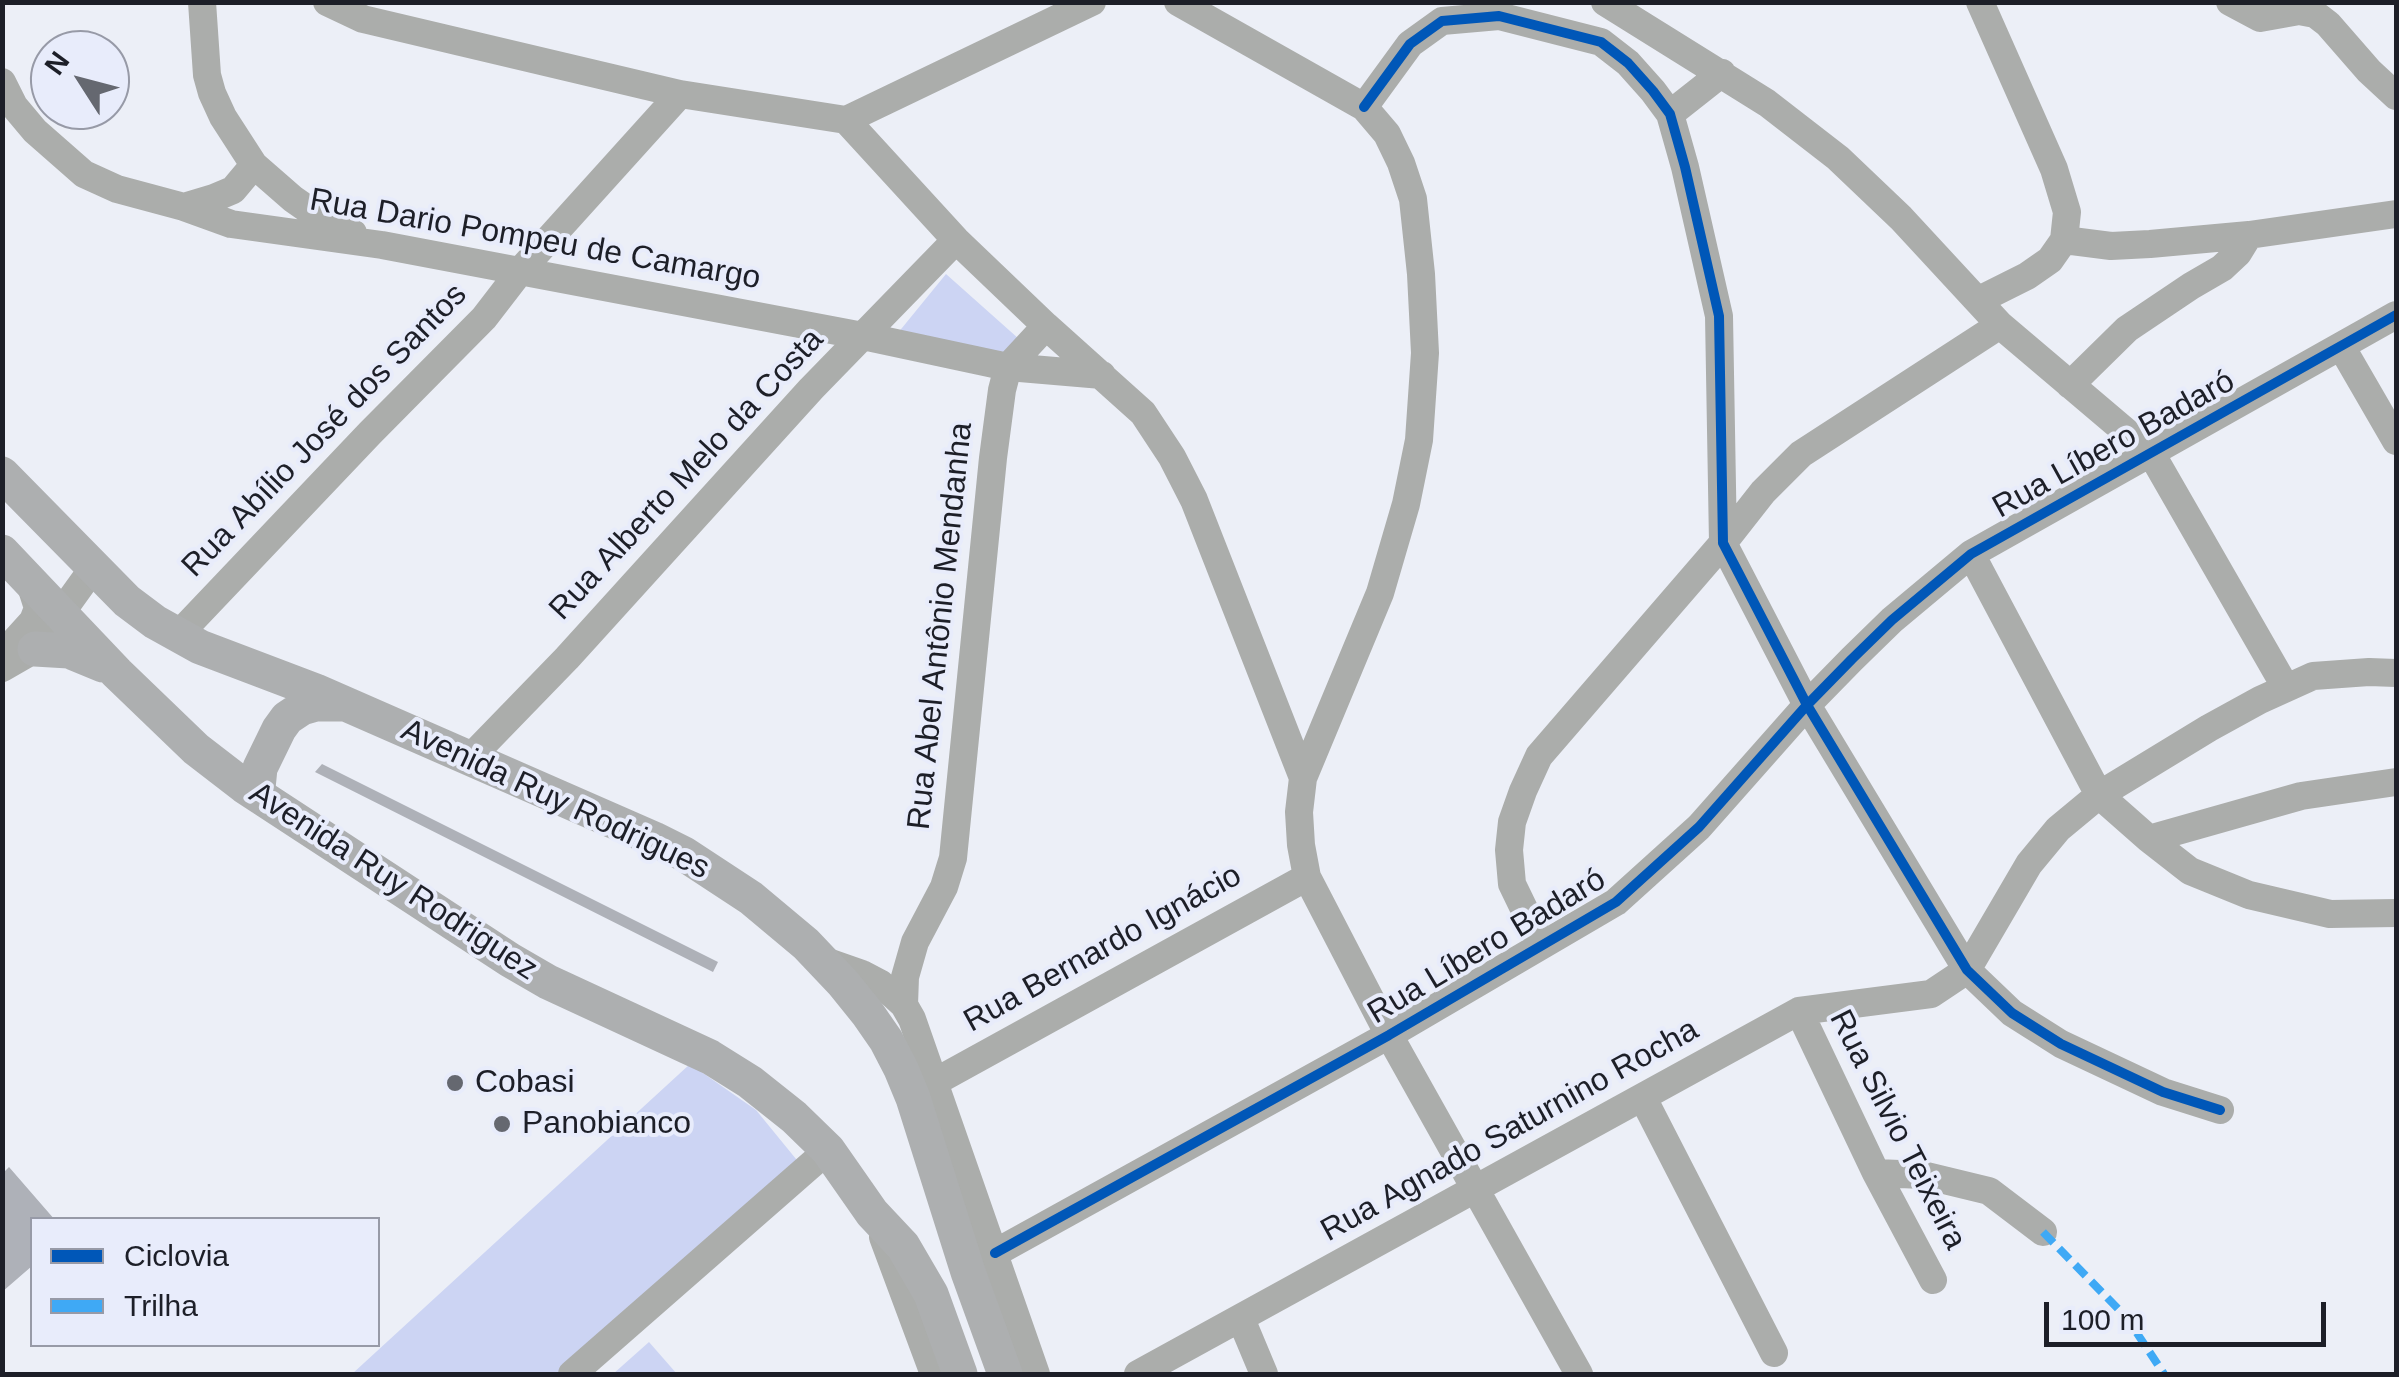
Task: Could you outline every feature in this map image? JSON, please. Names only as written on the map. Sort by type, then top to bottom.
[{"type":"main road","name":"Avenida Ruy Rodrigues","points":[[2,474],[127,601],[155,622],[200,647],[345,704],[684,854],[787,927],[822,960],[868,1014],[900,1069],[1005,1374]]},
{"type":"main road","name":"Avenida Ruy Rodriguez","points":[[2,552],[196,749],[262,798],[548,982],[710,1057],[794,1116],[828,1150]]},
{"type":"main road","points":[[19,652],[69,651],[117,673]]},
{"type":"main road","points":[[262,798],[258,788],[260,768],[288,718],[316,704],[345,704]]},
{"type":"main road","points":[[828,1150],[872,1213],[903,1246],[931,1294],[960,1374]]},
{"type":"street","points":[[202,2],[212,93],[222,117],[254,165],[292,199],[326,222],[382,245]]},
{"type":"street","points":[[327,2],[363,19],[680,94],[846,120],[1092,2]]},
{"type":"street","points":[[1178,2],[1364,108],[1388,134],[1413,199],[1425,353],[1418,440],[1406,504],[1380,592],[1303,778],[1300,846],[1307,877],[1389,1035],[1578,1374]]},
{"type":"street","points":[[1979,300],[2050,260],[2064,240],[2067,212],[2054,169],[1980,2]]},
{"type":"street","points":[[2230,2],[2260,18],[2299,11],[2315,14],[2396,96]]},
{"type":"street","points":[[1601,42],[1611,6],[1767,102],[1838,158],[1902,218],[2000,325],[2151,453],[2286,688]]},
{"type":"street","points":[[1364,108],[1410,44],[1442,20],[1503,9],[1601,42],[1628,63],[1670,114],[1719,316],[1723,543],[1808,705],[1967,970],[2012,1014],[2061,1044],[2163,1092],[2220,1110]]},
{"type":"street","points":[[1670,114],[1722,73]]},
{"type":"street","name":"Rua Dario Pompeu de Camargo","points":[[2,82],[14,106],[35,132],[84,174],[118,189],[231,224],[520,270],[1008,367],[1102,374]]},
{"type":"street","name":"Rua Abílio José dos Santos","points":[[178,635],[484,318],[520,270],[680,94]]},
{"type":"street","points":[[846,120],[956,240],[1144,413],[1194,500],[1303,778]]},
{"type":"street","points":[[184,207],[232,190],[254,165]]},
{"type":"street","points":[[2064,240],[2111,246],[2249,235],[2396,214]]},
{"type":"street","points":[[2070,384],[2126,329],[2222,268],[2249,235]]},
{"type":"street","name":"Rua Alberto Melo da Costa","points":[[470,758],[567,658],[811,389],[956,240]]},
{"type":"street","name":"Rua Líbero Badaró","points":[[995,1252],[1389,1035],[1616,902],[1699,827],[1808,705],[1892,620],[1971,554],[2396,315]]},
{"type":"street","points":[[1541,944],[1512,884],[1510,850],[1512,822],[1539,756],[1763,492],[1801,454],[2000,325]]},
{"type":"street","points":[[1008,367],[1046,326]]},
{"type":"street","points":[[2340,346],[2396,441]]},
{"type":"street","name":"Rua Abel Antônio Mendanha","points":[[904,1004],[905,977],[916,942],[944,887],[952,858],[993,458],[1008,367]]},
{"type":"street","points":[[1971,554],[2099,795],[2149,838],[2190,871],[2250,894],[2330,914],[2396,913]]},
{"type":"street","points":[[2,668],[60,615],[94,567]]},
{"type":"street","points":[[19,652],[38,608],[30,583]]},
{"type":"street","points":[[1967,970],[2029,864],[2058,829],[2099,795],[2209,728],[2313,676],[2396,673]]},
{"type":"street","points":[[2149,838],[2301,796],[2396,782]]},
{"type":"street","name":"Rua Bernardo Ignácio","points":[[933,1082],[1307,877]]},
{"type":"street","name":"Rua Abel Antônio Mendanha","points":[[862,974],[887,965],[916,942]]},
{"type":"street","points":[[822,960],[881,984],[904,1004],[1036,1374]]},
{"type":"street","name":"Rua Agnado Saturnino Rocha","points":[[1138,1374],[1799,1011],[1931,994],[1967,970]]},
{"type":"street","name":"Rua Silvio Teixeira","points":[[1799,1011],[1876,1173],[1933,1280]]},
{"type":"street","points":[[1642,1098],[1774,1352]]},
{"type":"street","points":[[572,1374],[828,1150]]},
{"type":"street","points":[[1876,1173],[1924,1175],[1990,1191],[2043,1232]]},
{"type":"street","points":[[872,1213],[895,1264],[934,1374]]},
{"type":"street","points":[[1241,1319],[1264,1374]]},
{"type":"shaded area","points":[[946,274],[1019,339],[1002,360],[893,339]]},
{"type":"shaded area","points":[[690,1064],[756,1110],[805,1170],[574,1374],[352,1374]]},
{"type":"shaded area","points":[[649,1342],[677,1374],[613,1374]]},
{"type":"building","points":[[322,764],[718,962],[713,972],[315,772]]},
{"type":"building","points":[[9,1167],[52,1217],[30,1217],[30,1268],[2,1292],[2,1174]]},
{"type":"marked path","points":[[2043,1232],[2127,1318],[2164,1374]]},
{"type":"cycle path","points":[[1364,107],[1410,44],[1442,21],[1499,16],[1601,42],[1628,63],[1653,91],[1670,114],[1719,316],[1723,543],[1807,705],[1967,970],[2012,1013],[2061,1044],[2163,1092],[2220,1110]]},
{"type":"cycle path","points":[[995,1253],[1389,1035],[1616,902],[1699,827],[1852,659],[1971,554],[2396,315]]},
{"type":"place","name":"Cobasi","points":[[455,1083]]},
{"type":"place","name":"Panobianco","points":[[502,1124]]}]
